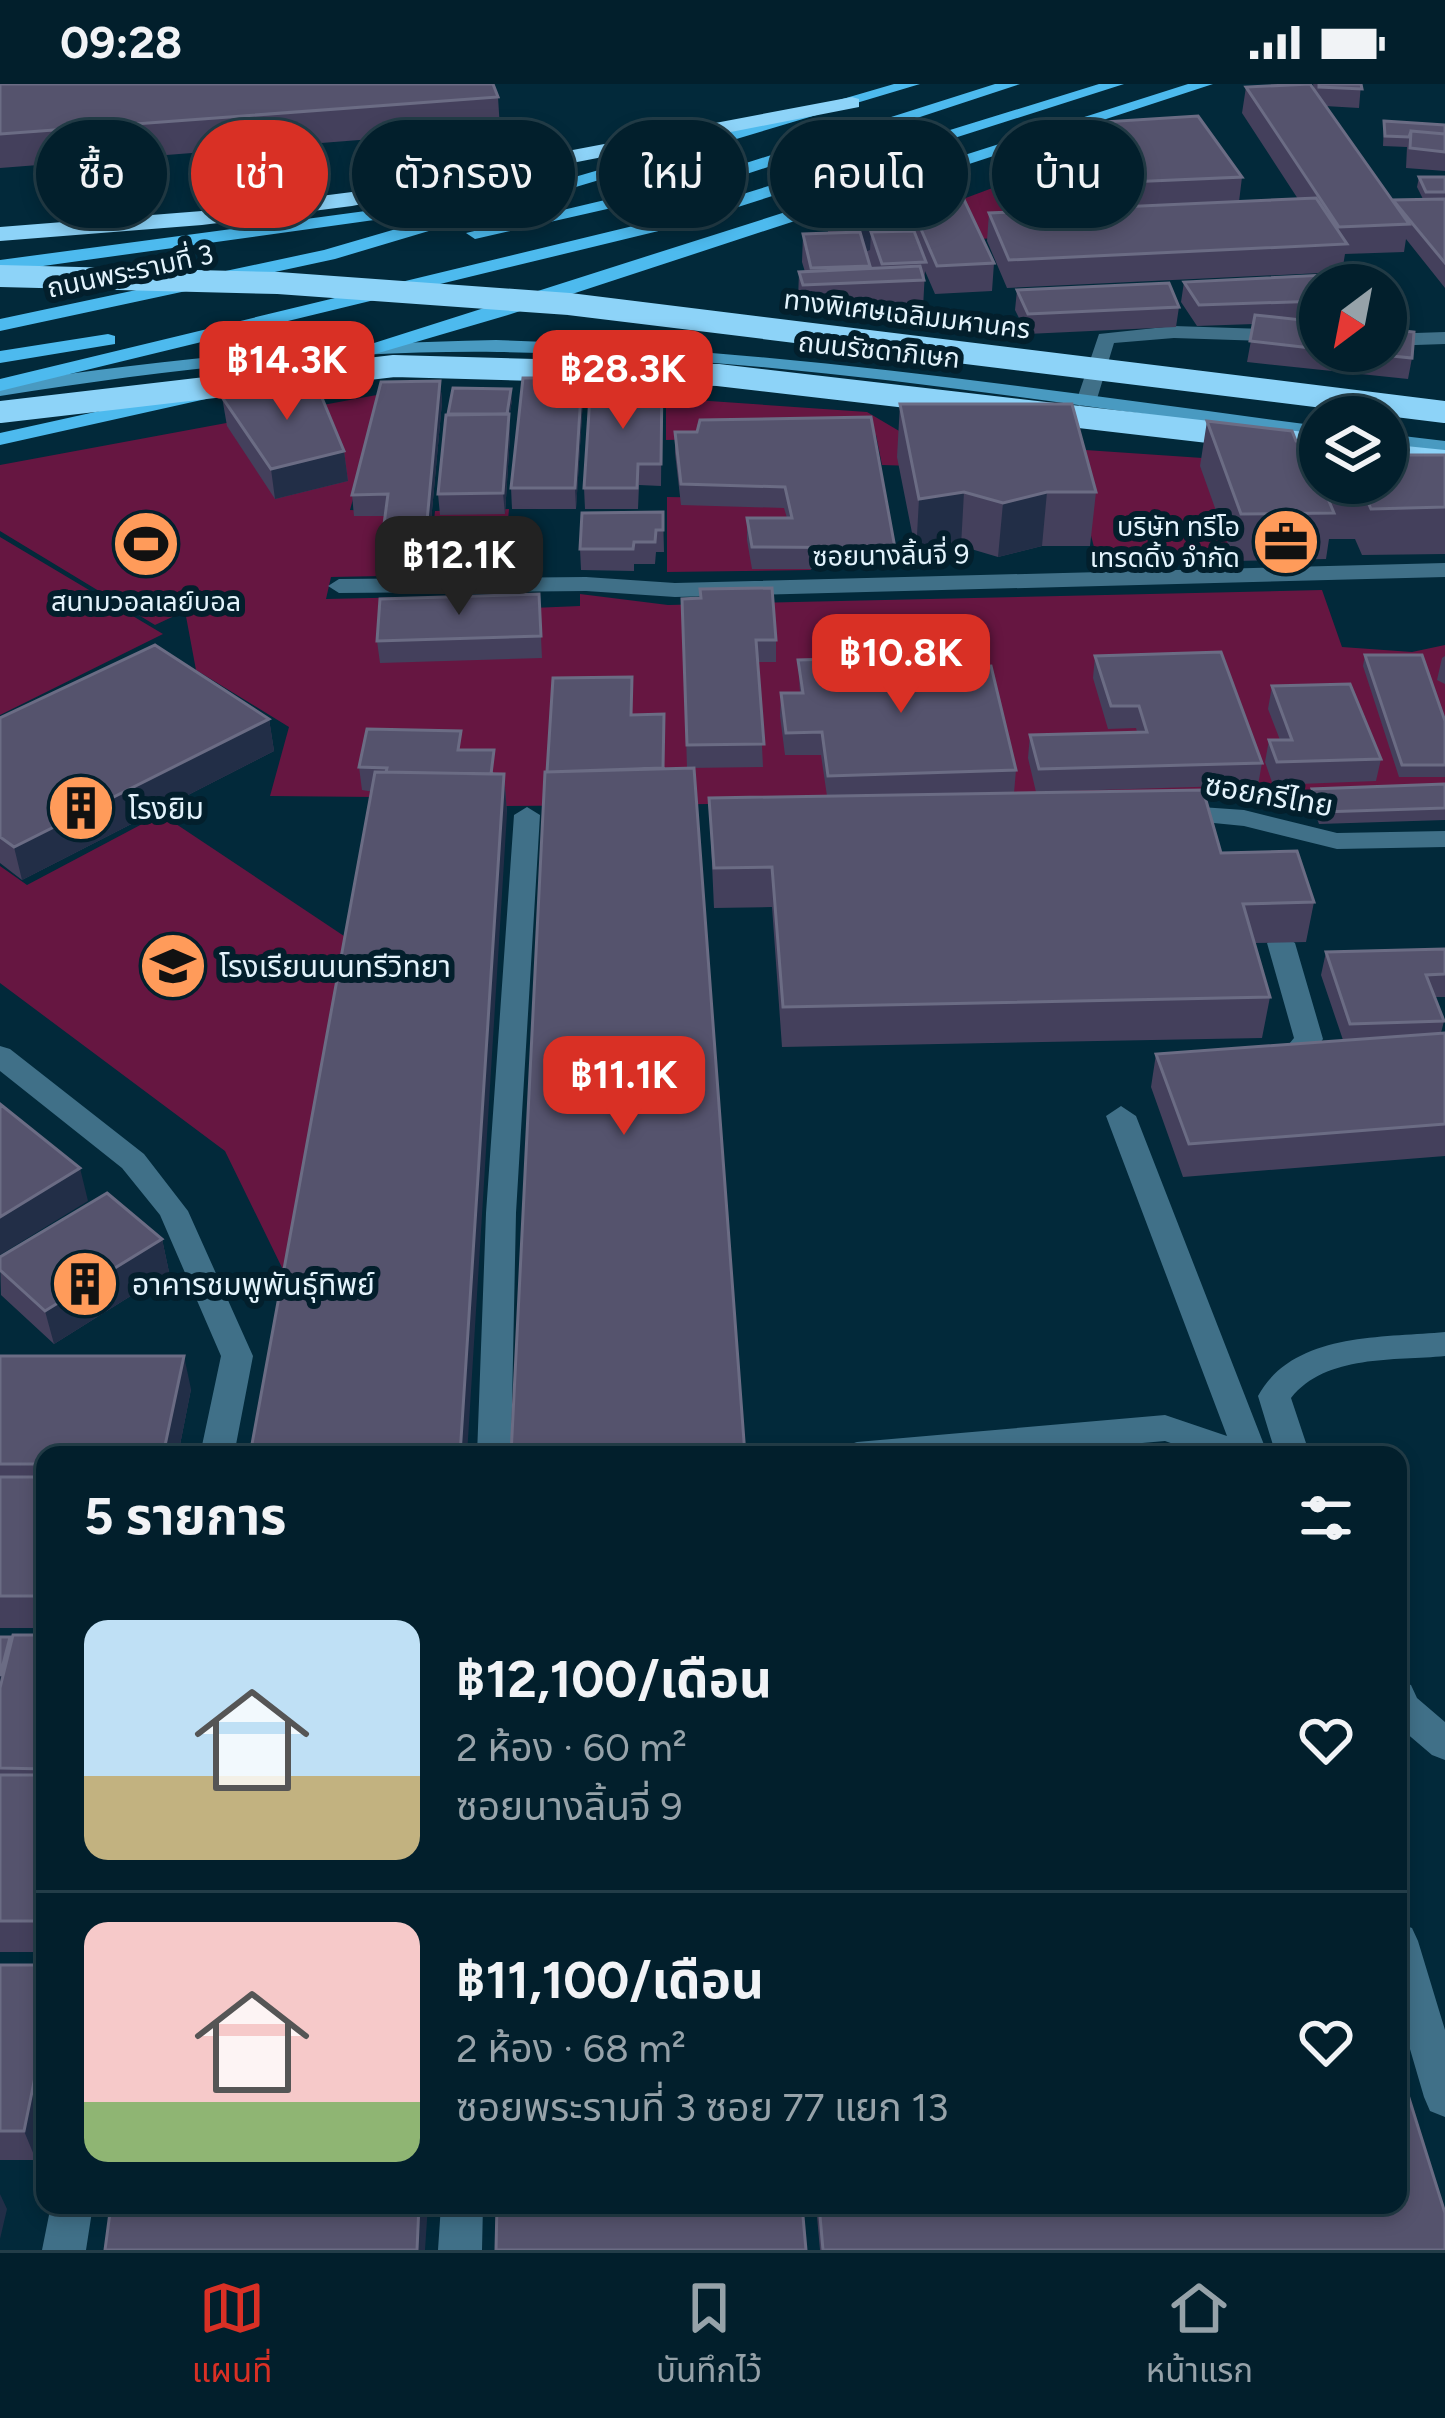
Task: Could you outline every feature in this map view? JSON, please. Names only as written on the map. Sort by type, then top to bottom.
[{"type":"highway","points":[[0,234],[276,209],[469,179],[852,103]]},
{"type":"highway","name":"ทางพิเศษเฉลิมมหานคร","points":[[0,276],[269,281],[447,293],[774,328],[1445,412]]},
{"type":"highway","points":[[0,412],[394,366],[718,375],[1299,443]]},
{"type":"highway","points":[[1407,454],[1445,458]]},
{"type":"main road","name":"ถนนพระรามที่ 3","points":[[746,135],[912,84]]},
{"type":"main road","points":[[246,274],[450,238],[707,182],[1012,84]]},
{"type":"main road","name":"ถนนพระรามที่ 3","points":[[746,199],[1116,84]]},
{"type":"main road","points":[[968,162],[1205,84]]},
{"type":"main road","name":"ถนนพระรามที่ 3","points":[[0,266],[419,210],[599,172]]},
{"type":"main road","points":[[0,439],[189,398],[382,347],[770,225]]},
{"type":"main road","points":[[0,305],[208,269],[393,228]]},
{"type":"main road","name":"ถนนพระรามที่ 3","points":[[0,325],[246,274],[418,228]]},
{"type":"main road","name":"ถนนพระรามที่ 3","points":[[0,388],[274,315],[647,228]]},
{"type":"main road","name":"ถนนพระรามที่ 3","points":[[0,357],[274,315]]},
{"type":"main road","name":"ถนนรัชดาภิเษก","points":[[0,388],[150,366],[382,347],[654,354],[1299,428]]},
{"type":"main road","points":[[1407,442],[1445,447]]},
{"type":"street","points":[[1086,402],[1106,338],[1174,332],[1299,337]]},
{"type":"street","points":[[1407,339],[1445,338]]},
{"type":"street","name":"ซอยนางลิ้นจี่ 9","points":[[339,586],[586,584],[675,590],[1445,570]]},
{"type":"street","name":"ซอยกรีไทย","points":[[1136,814],[1244,818],[1337,841],[1445,838]]},
{"type":"street","points":[[494,1446],[501,1213],[527,815]]},
{"type":"street","points":[[1244,818],[1255,854]]},
{"type":"street","points":[[1251,1058],[1298,1053],[1309,1039],[1280,943]]},
{"type":"street","points":[[0,1056],[133,1161],[173,1211],[237,1356],[219,1446]]},
{"type":"street","points":[[1121,1116],[1248,1446]]},
{"type":"street","points":[[1291,1446],[1274,1396],[1285,1377],[1313,1361],[1445,1343]]},
{"type":"street","points":[[959,1446],[1165,1428],[1217,1446]]},
{"type":"street","points":[[1407,1712],[1445,1744]]},
{"type":"street","points":[[1407,1971],[1445,2097]]},
{"type":"street","points":[[64,2250],[70,2214]]},
{"type":"street","points":[[460,2250],[462,2214]]},
{"type":"shaded area","points":[[992,188],[992,228],[1119,230],[980,239],[968,211],[968,197]]},
{"type":"shaded area","points":[[382,394],[350,510],[399,512],[383,576],[331,577],[326,599],[417,597],[417,613],[580,606],[580,594],[668,605],[1322,590],[1342,647],[1412,652],[1445,645],[1445,788],[374,807],[375,797],[270,796],[289,727],[196,670],[185,611],[155,625],[0,531],[0,465]]},
{"type":"shaded area","points":[[666,398],[867,412],[911,438],[1299,465],[1299,504],[1407,504],[1407,490],[1445,503],[1224,510],[1243,563],[1099,566],[1074,471],[882,465],[876,435],[666,440]]},
{"type":"shaded area","points":[[667,497],[790,499],[811,570],[667,572]]},
{"type":"shaded area","points":[[509,509],[503,575],[428,576],[435,511]]},
{"type":"shaded area","points":[[0,537],[163,634],[0,715]]},
{"type":"shaded area","points":[[161,814],[353,942],[290,1284],[225,1151],[0,983],[0,866],[27,885]]},
{"type":"building","points":[[0,84],[493,84],[498,97],[167,122],[36,120],[36,131],[0,134]]},
{"type":"building","points":[[1310,84],[1409,224],[1339,227],[1246,87]]},
{"type":"building","points":[[1361,84],[1362,89],[1319,87]]},
{"type":"building","points":[[1198,116],[1242,177],[1144,181],[1144,120],[1135,120]]},
{"type":"building","points":[[1384,121],[1445,125],[1445,134],[1411,131],[1409,137],[1385,136]]},
{"type":"building","points":[[1411,131],[1445,134],[1445,152],[1410,148]]},
{"type":"building","points":[[1419,177],[1445,177],[1445,192],[1426,192]]},
{"type":"building","points":[[1316,198],[1347,244],[1009,260],[995,228],[1144,228],[1144,206]]},
{"type":"building","points":[[1445,199],[1445,263],[1393,200]]},
{"type":"building","points":[[968,208],[994,263],[937,266],[920,228],[968,228]]},
{"type":"building","points":[[914,231],[926,262],[882,264],[871,232]]},
{"type":"building","points":[[860,232],[870,266],[811,268],[803,234]]},
{"type":"building","points":[[920,266],[924,280],[803,285],[799,272]]},
{"type":"building","points":[[1299,276],[1299,302],[1199,305],[1184,282]]},
{"type":"building","points":[[1169,283],[1179,307],[1028,314],[1017,290]]},
{"type":"building","points":[[1255,315],[1299,320],[1299,347],[1250,341]]},
{"type":"building","points":[[1407,331],[1414,332],[1412,358],[1407,357]]},
{"type":"building","points":[[523,378],[582,378],[575,488],[511,488]]},
{"type":"building","points":[[662,380],[661,464],[638,464],[637,488],[584,488],[591,381]]},
{"type":"building","points":[[315,381],[344,451],[271,469],[222,397]]},
{"type":"building","points":[[440,381],[426,532],[383,532],[388,494],[352,495],[381,382]]},
{"type":"building","points":[[453,388],[511,389],[507,414],[448,414]]},
{"type":"building","points":[[900,404],[1072,404],[1096,492],[1047,492],[1003,503],[964,492],[919,499]]},
{"type":"building","points":[[509,414],[503,493],[438,494],[446,415]]},
{"type":"building","points":[[871,417],[895,548],[752,547],[747,518],[792,518],[785,487],[681,484],[675,432],[697,432],[700,420]]},
{"type":"building","points":[[1207,421],[1292,431],[1299,441],[1299,504],[1330,504],[1334,513],[1241,514]]},
{"type":"building","points":[[1407,455],[1445,455],[1445,507],[1371,509],[1369,504],[1407,504]]},
{"type":"building","points":[[663,512],[663,530],[656,530],[655,542],[634,542],[633,549],[580,549],[582,513]]},
{"type":"building","points":[[772,588],[776,640],[756,640],[764,744],[687,745],[682,599],[701,598],[700,589]]},
{"type":"building","points":[[539,594],[541,636],[377,641],[380,599]]},
{"type":"building","name":"โรงยิม","points":[[155,645],[269,719],[14,847],[0,837],[0,718]]},
{"type":"building","points":[[1221,652],[1262,763],[1039,769],[1030,735],[1147,732],[1139,706],[1111,706],[1095,656]]},
{"type":"building","points":[[1365,655],[1422,655],[1445,721],[1445,765],[1402,765]]},
{"type":"building","points":[[941,656],[943,668],[991,666],[1016,770],[828,776],[822,732],[786,733],[781,693],[803,693],[798,660]]},
{"type":"building","points":[[632,677],[631,715],[664,714],[663,768],[547,772],[553,678]]},
{"type":"building","points":[[1350,684],[1381,759],[1277,762],[1269,740],[1292,740],[1272,686]]},
{"type":"building","points":[[367,729],[461,731],[458,750],[494,750],[491,774],[359,767]]},
{"type":"building","points":[[694,768],[744,1446],[511,1446],[545,772]]},
{"type":"building","points":[[375,772],[504,774],[461,1446],[252,1446]]},
{"type":"building","points":[[1445,784],[1445,808],[1321,812],[1312,789]]},
{"type":"building","points":[[1203,790],[1221,853],[1297,851],[1314,902],[1243,904],[1270,997],[783,1007],[772,867],[714,868],[709,798]]},
{"type":"building","points":[[1445,949],[1445,974],[1426,975],[1444,1021],[1350,1024],[1326,952]]},
{"type":"building","points":[[1445,1033],[1445,1124],[1189,1144],[1156,1054]]},
{"type":"building","points":[[0,1104],[80,1168],[0,1217]]},
{"type":"building","points":[[107,1193],[162,1239],[45,1311],[0,1270],[0,1257]]},
{"type":"building","points":[[0,1356],[184,1356],[165,1446],[36,1446],[36,1464],[0,1464]]},
{"type":"building","points":[[0,1477],[36,1477],[36,1596],[0,1596]]},
{"type":"building","points":[[13,1635],[36,1635],[36,1769],[0,1768],[0,1688]]},
{"type":"building","points":[[0,1637],[10,1637],[0,1676]]},
{"type":"building","points":[[0,1775],[36,1775],[36,1921],[0,1921]]},
{"type":"building","points":[[0,1965],[36,1965],[36,2072],[24,2131],[0,2131]]},
{"type":"building","points":[[1407,2092],[1445,2213],[1445,2250],[823,2250],[820,2214],[1407,2214]]},
{"type":"building","points":[[110,2214],[419,2214],[417,2250],[105,2250]]},
{"type":"building","points":[[497,2214],[803,2214],[806,2250],[496,2250]]},
{"type":"place","name":"บริษัท ทรีโอ เทรดดิ้ง จำกัด","points":[[1286,542]]},
{"type":"place","name":"สนามวอลเลย์บอล","points":[[146,544]]},
{"type":"place","name":"โรงยิม","points":[[81,808]]},
{"type":"place","name":"โรงเรียนนนทรีวิทยา","points":[[173,966]]},
{"type":"place","name":"อาคารชมพูพันธุ์ทิพย์","points":[[85,1284]]}]
